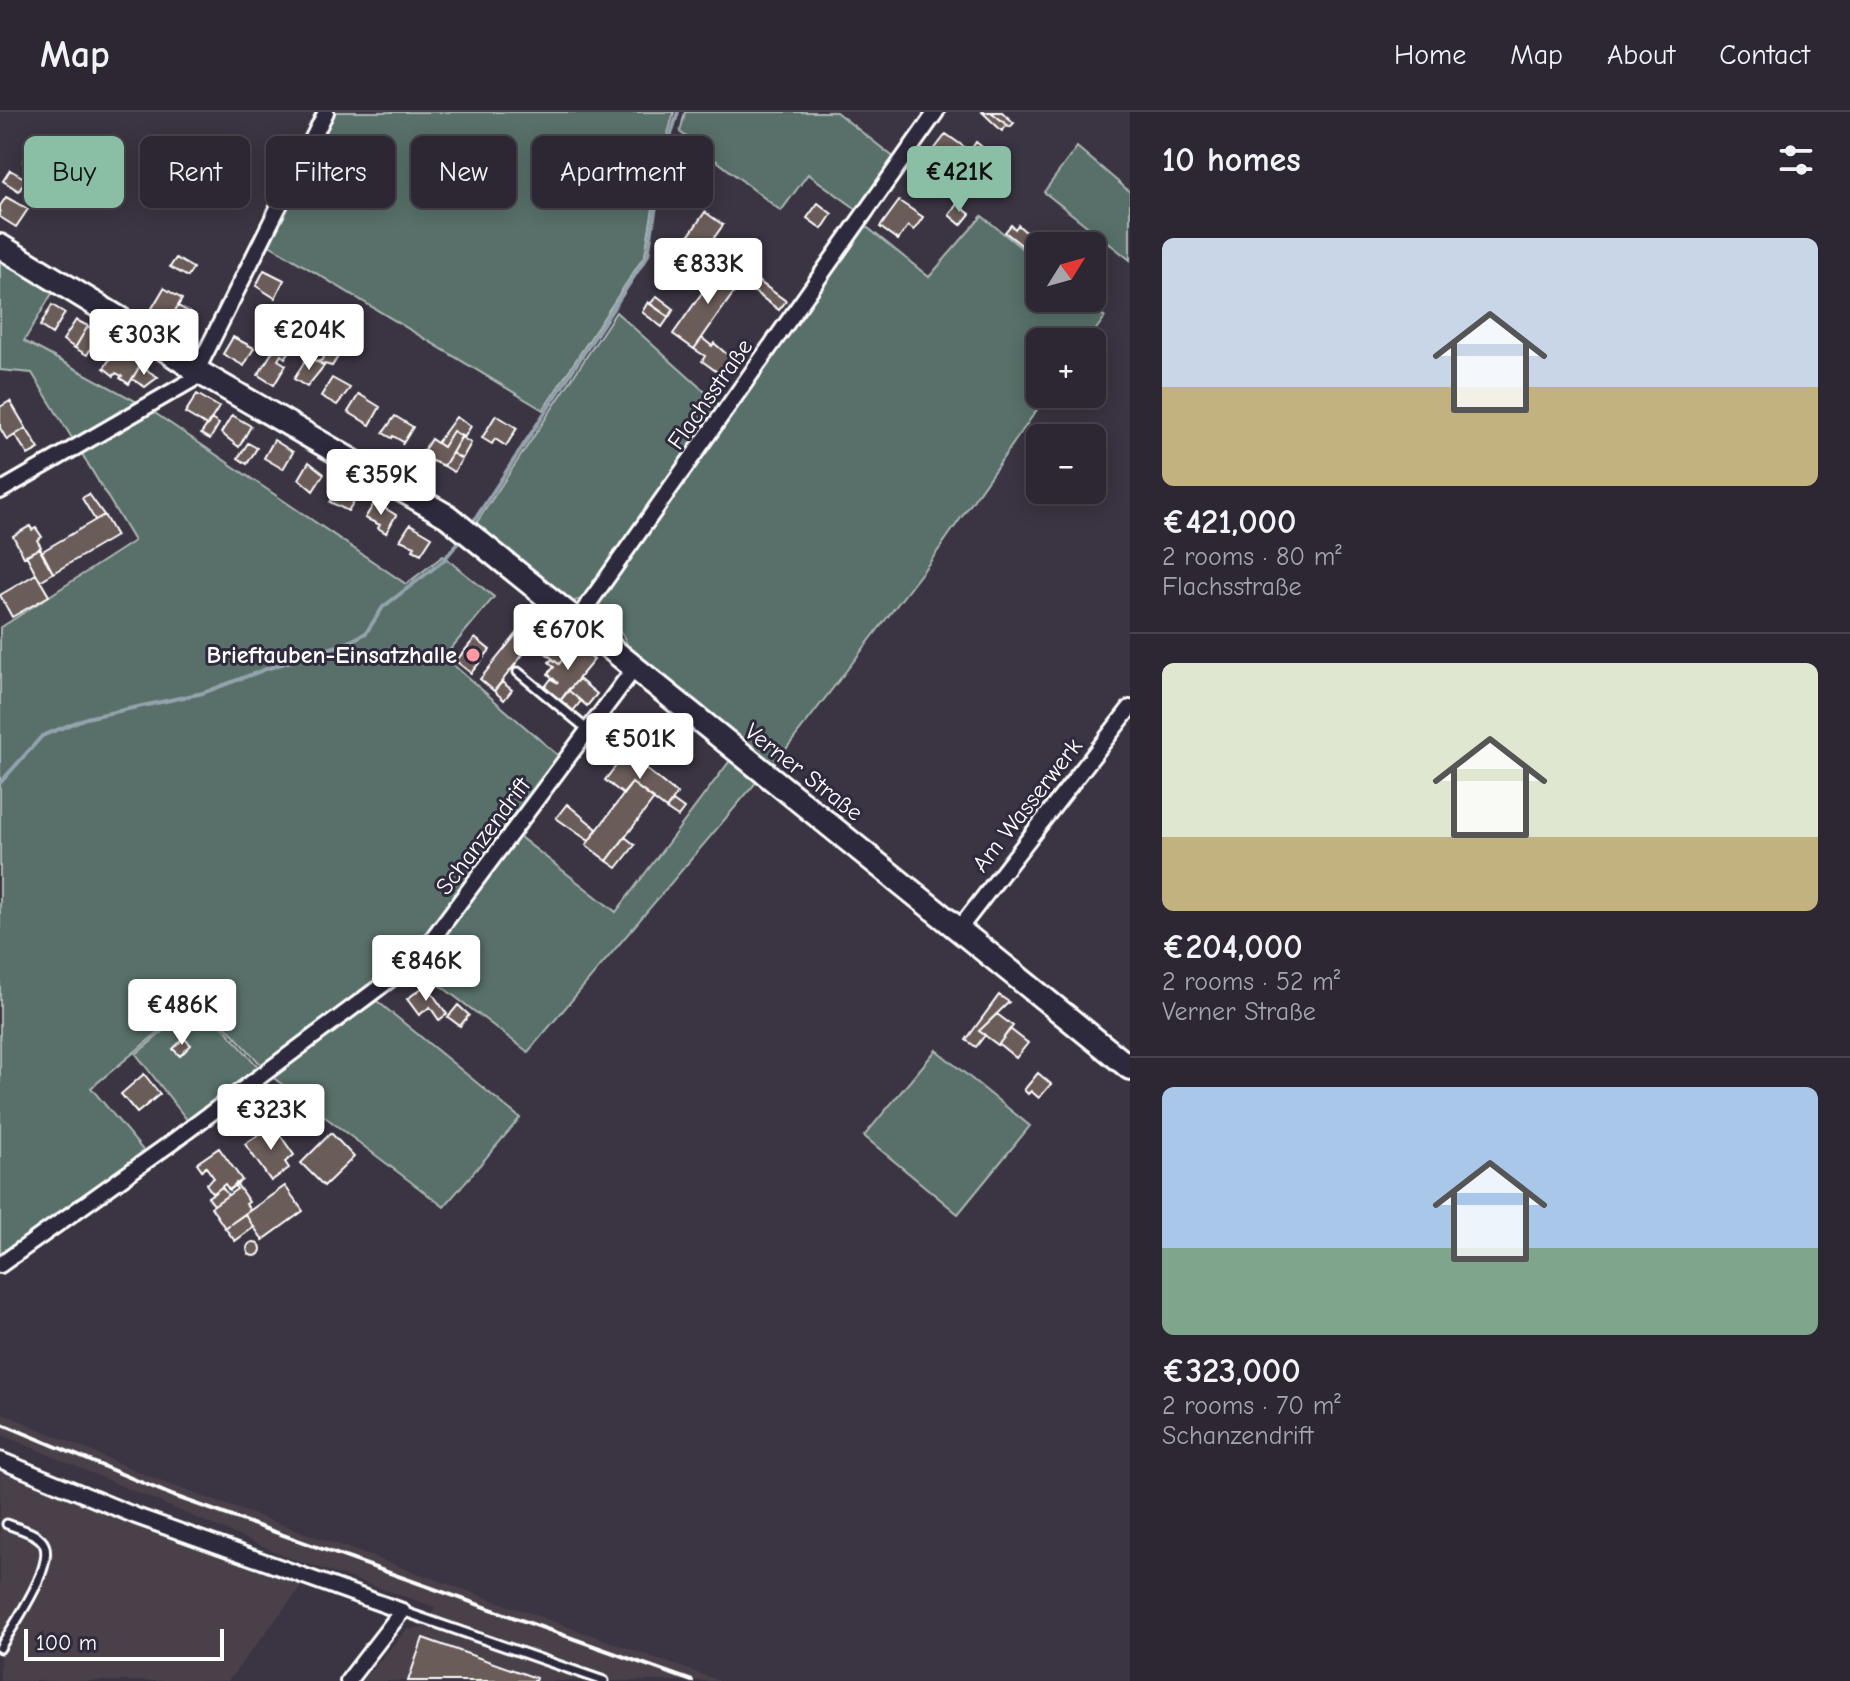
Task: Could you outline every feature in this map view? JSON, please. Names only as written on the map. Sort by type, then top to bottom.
[{"type":"street","points":[[0,491],[192,380],[326,112]]},
{"type":"street","name":"Flachsstraße","points":[[575,623],[936,112]]},
{"type":"street","name":"Verner Straße","points":[[0,246],[120,319],[197,371],[447,516],[633,670],[1130,1068]]},
{"type":"street","name":"Schanzendrift","points":[[0,1265],[398,975],[433,938],[633,670]]},
{"type":"street","name":"Am Wasserwerk","points":[[959,929],[1130,708]]},
{"type":"street","points":[[0,1460],[136,1516],[402,1611],[348,1681]]},
{"type":"lane","points":[[518,672],[588,730]]},
{"type":"lane","points":[[0,1648],[47,1560],[40,1538],[7,1524]]},
{"type":"lane","points":[[402,1611],[604,1681]]},
{"type":"shaded area","points":[[0,1412],[160,1481],[720,1681],[362,1681],[406,1630],[429,1626],[435,1607],[290,1558],[0,1434]]},
{"type":"shaded area","points":[[0,1469],[302,1586],[228,1681],[0,1681]]},
{"type":"green space","points":[[335,112],[674,112],[667,136],[532,136],[532,208],[653,208],[645,255],[543,410],[266,243],[284,208],[395,208],[395,136],[322,136]]},
{"type":"green space","points":[[685,112],[836,112],[896,159],[858,210],[808,174],[781,211],[713,158],[713,136],[685,136],[680,132]]},
{"type":"green space","points":[[1077,147],[1130,192],[1130,260],[1106,241],[1106,232],[1095,232],[1044,192]]},
{"type":"green space","points":[[982,216],[1026,252],[1026,312],[1099,312],[1105,317],[1097,328],[1026,328],[1026,408],[1038,408],[930,562],[769,771],[627,645],[598,602],[863,224],[929,277]]},
{"type":"green space","points":[[0,258],[54,290],[24,341],[141,404],[75,443],[32,373],[0,370]]},
{"type":"green space","points":[[616,312],[723,408],[589,597],[568,603],[475,525]]},
{"type":"green space","points":[[149,409],[406,584],[443,556],[494,597],[444,657],[562,759],[405,965],[265,1069],[200,998],[91,1088],[147,1155],[0,1261],[0,628],[134,541],[79,449]]},
{"type":"green space","points":[[732,758],[759,779],[528,1052],[416,967],[516,834],[616,912]]},
{"type":"green space","points":[[200,1001],[262,1071],[191,1125],[136,1054]]},
{"type":"green space","points":[[377,1001],[520,1118],[444,1207],[271,1076]]},
{"type":"green space","points":[[936,1050],[1030,1126],[958,1214],[864,1136]]},
{"type":"building","points":[[982,112],[991,112],[1007,125],[1002,131]]},
{"type":"building","points":[[991,112],[1002,112],[1014,123],[1010,127]]},
{"type":"building","points":[[946,134],[970,151],[976,142],[987,151],[971,173],[952,160],[947,167],[930,155]]},
{"type":"building","points":[[10,170],[24,178],[19,191],[3,181]]},
{"type":"building","points":[[915,173],[929,184],[922,193],[908,183]]},
{"type":"building","points":[[6,197],[28,209],[16,227],[0,217],[0,206]]},
{"type":"building","points":[[899,201],[923,217],[914,230],[908,226],[898,240],[880,227]]},
{"type":"building","points":[[818,203],[832,214],[822,229],[807,218]]},
{"type":"building","points":[[957,204],[970,214],[961,225],[949,215]]},
{"type":"building","points":[[705,212],[723,225],[688,275],[670,263]]},
{"type":"building","points":[[1011,225],[1015,229],[1018,225],[1026,232],[1026,244],[1024,247],[1005,232]]},
{"type":"building","points":[[176,258],[193,268],[188,277],[170,267]]},
{"type":"building","points":[[726,258],[786,301],[779,310],[741,282],[744,278],[723,263]]},
{"type":"building","points":[[723,263],[744,278],[694,349],[673,334]]},
{"type":"building","points":[[264,270],[284,280],[275,298],[256,286]]},
{"type":"building","points":[[164,288],[182,299],[169,321],[151,310]]},
{"type":"building","points":[[657,296],[674,309],[669,317],[650,304]]},
{"type":"building","points":[[648,302],[669,317],[662,327],[642,312]]},
{"type":"building","points":[[52,305],[65,313],[52,334],[40,326]]},
{"type":"building","points":[[178,306],[196,316],[187,332],[169,321]]},
{"type":"building","points":[[76,320],[88,326],[75,348],[63,340]]},
{"type":"building","points":[[88,326],[99,334],[87,355],[75,348]]},
{"type":"building","points":[[233,337],[254,348],[244,366],[223,354]]},
{"type":"building","points":[[702,338],[712,346],[714,343],[731,358],[720,374],[702,361],[705,356],[694,349]]},
{"type":"building","points":[[278,343],[290,351],[285,358],[281,355],[278,360],[286,365],[274,385],[258,375]]},
{"type":"building","points":[[326,348],[339,355],[332,366],[317,362],[322,360]]},
{"type":"building","points":[[116,349],[141,364],[129,384],[120,378],[122,376],[116,373],[114,376],[104,368]]},
{"type":"building","points":[[308,356],[324,366],[307,387],[294,379]]},
{"type":"building","points":[[140,366],[158,377],[145,387],[132,379]]},
{"type":"building","points":[[332,378],[350,388],[337,405],[321,396]]},
{"type":"building","points":[[197,394],[219,407],[207,426],[185,413]]},
{"type":"building","points":[[359,394],[380,407],[370,425],[348,412]]},
{"type":"building","points":[[10,401],[26,428],[7,440],[0,428],[0,407]]},
{"type":"building","points":[[232,415],[251,426],[239,447],[221,433]]},
{"type":"building","points":[[496,415],[517,428],[506,446],[495,439],[492,444],[482,438]]},
{"type":"building","points":[[395,416],[413,427],[402,445],[403,442],[383,433]]},
{"type":"building","points":[[456,417],[471,426],[464,438],[453,431],[443,447],[437,443]]},
{"type":"building","points":[[211,419],[219,424],[210,439],[201,434]]},
{"type":"building","points":[[26,428],[39,449],[28,455],[15,435]]},
{"type":"building","points":[[453,431],[462,436],[444,466],[420,456],[431,439],[443,447]]},
{"type":"building","points":[[461,437],[471,443],[462,459],[452,453]]},
{"type":"building","points":[[274,440],[293,452],[283,469],[264,458]]},
{"type":"building","points":[[248,443],[257,448],[247,464],[238,458]]},
{"type":"building","points":[[452,453],[462,459],[454,472],[444,466]]},
{"type":"building","points":[[309,462],[324,474],[313,491],[299,479]]},
{"type":"building","points":[[343,482],[356,486],[354,489],[359,493],[348,511],[330,502]]},
{"type":"building","points":[[89,494],[104,515],[95,520],[82,498]]},
{"type":"building","points":[[375,502],[396,515],[386,533],[378,528],[380,525],[365,518]]},
{"type":"building","points":[[104,515],[116,536],[53,573],[41,552]]},
{"type":"building","points":[[410,524],[432,537],[421,554],[413,550],[415,546],[400,540]]},
{"type":"building","points":[[30,526],[32,530],[36,528],[42,537],[37,540],[41,547],[24,557],[13,536]]},
{"type":"building","points":[[40,548],[53,573],[40,581],[26,555]]},
{"type":"building","points":[[36,574],[49,596],[12,617],[0,595]]},
{"type":"building","points":[[532,615],[555,633],[542,650],[532,643],[494,691],[480,679]]},
{"type":"building","points":[[555,633],[573,647],[559,664],[542,650]]},
{"type":"building","name":"Brieftauben-Einsatzhalle","points":[[475,638],[490,650],[471,673],[456,661]]},
{"type":"building","points":[[574,644],[594,660],[560,701],[544,688],[551,679],[558,683],[548,674],[554,667],[549,662],[552,659],[559,664]]},
{"type":"building","points":[[579,679],[597,694],[587,706],[568,690]]},
{"type":"building","points":[[502,682],[512,690],[504,700],[494,691]]},
{"type":"building","points":[[568,690],[581,701],[573,711],[560,701]]},
{"type":"building","points":[[626,753],[677,794],[666,809],[632,783],[623,794],[605,780]]},
{"type":"building","points":[[632,783],[654,799],[607,861],[586,845]]},
{"type":"building","points":[[673,801],[684,809],[678,817],[666,809]]},
{"type":"building","points":[[567,804],[597,829],[589,841],[556,818]]},
{"type":"building","points":[[625,837],[635,845],[617,868],[607,861]]},
{"type":"building","points":[[426,985],[447,1014],[439,1020],[430,1007],[419,1015],[407,999]]},
{"type":"building","points":[[999,995],[1009,1002],[979,1031],[985,1035],[976,1047],[966,1040]]},
{"type":"building","points":[[458,1005],[469,1015],[460,1026],[448,1017]]},
{"type":"building","points":[[997,1014],[1013,1026],[998,1045],[979,1031]]},
{"type":"building","points":[[1010,1029],[1028,1043],[1016,1058],[999,1044]]},
{"type":"building","points":[[184,1038],[191,1045],[180,1056],[173,1049]]},
{"type":"building","points":[[1038,1073],[1051,1084],[1039,1098],[1031,1091],[1028,1094],[1024,1090]]},
{"type":"building","points":[[144,1074],[160,1094],[137,1113],[121,1094]]},
{"type":"building","points":[[273,1125],[294,1155],[285,1162],[289,1168],[271,1181],[245,1144]]},
{"type":"building","points":[[331,1133],[354,1157],[324,1186],[301,1163]]},
{"type":"building","points":[[219,1148],[242,1180],[229,1190],[225,1184],[213,1194],[206,1184],[214,1178],[206,1167],[202,1170],[197,1163]]},
{"type":"building","points":[[236,1183],[249,1202],[246,1204],[250,1210],[225,1228],[211,1207],[237,1189]]},
{"type":"building","points":[[285,1186],[303,1211],[263,1240],[245,1214]]},
{"type":"building","points":[[222,1187],[228,1195],[214,1205],[208,1197]]},
{"type":"building","points":[[245,1214],[254,1227],[235,1241],[225,1228]]},
{"type":"building","points":[[254,1242],[261,1249],[254,1256],[247,1249]]},
{"type":"building","points":[[423,1638],[536,1678],[535,1681],[408,1681]]},
{"type":"waterway","points":[[472,524],[648,255],[664,157],[678,112]]},
{"type":"waterway","points":[[0,783],[42,736],[86,718],[203,693],[347,643],[366,633],[383,607],[443,561],[462,538]]},
{"type":"railway","points":[[0,1423],[174,1496],[692,1681]]},
{"type":"place","name":"Brieftauben-Einsatzhalle","points":[[473,655]]}]
